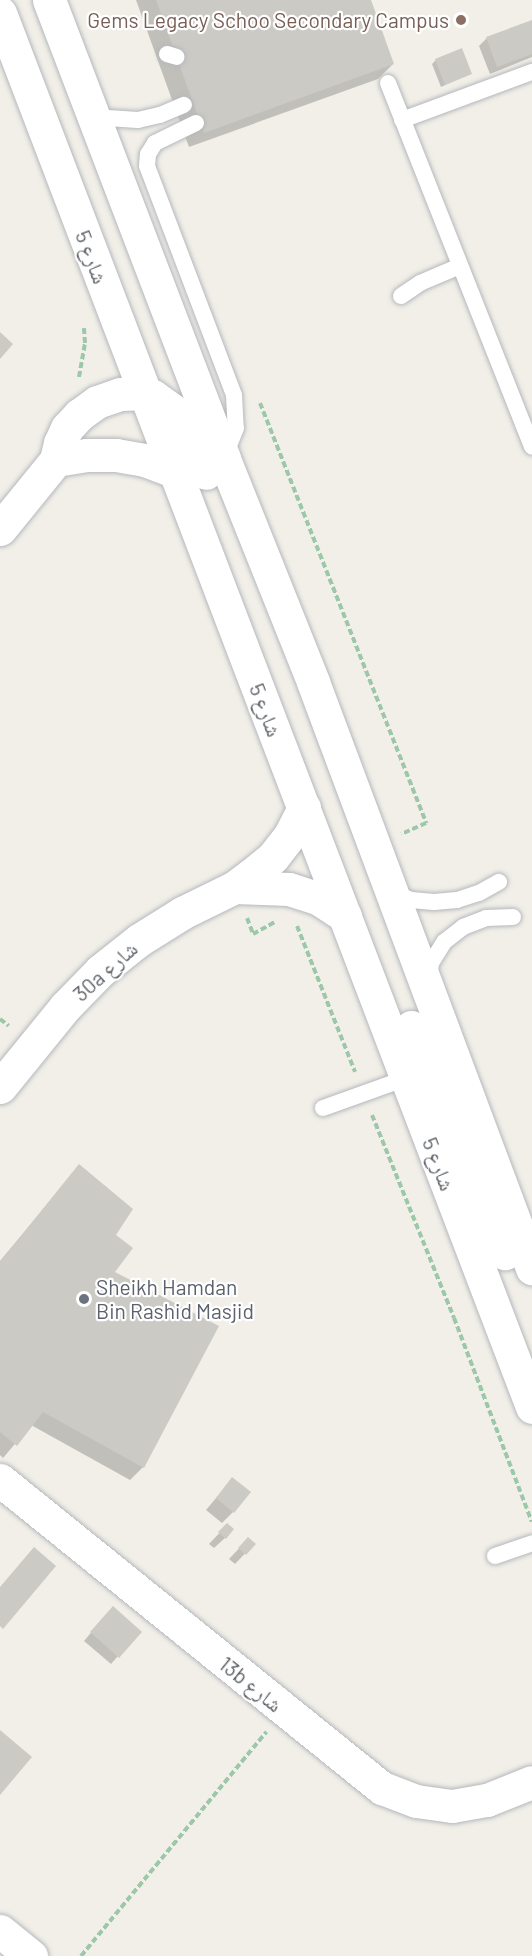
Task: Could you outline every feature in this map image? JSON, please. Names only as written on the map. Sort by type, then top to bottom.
[{"type":"street","points":[[49,0],[224,459],[313,682],[532,1269]]},
{"type":"street","name":"شارع 5","points":[[0,13],[172,471],[304,807],[532,1407]]},
{"type":"street","points":[[0,529],[56,460],[67,428],[79,415],[98,402],[120,394],[143,393],[153,396],[172,410],[186,427],[276,647],[292,667],[313,682]]},
{"type":"street","points":[[56,460],[86,455],[116,455],[145,460],[172,471]]},
{"type":"street","name":"30a شارع","points":[[0,1087],[65,1007],[100,971],[139,940],[182,913],[235,887],[273,857],[290,835],[304,807]]},
{"type":"street","name":"30a شارع","points":[[235,887],[289,889],[319,899],[345,916]]},
{"type":"street","points":[[368,978],[391,992],[403,1009],[501,1248],[521,1266],[532,1269]]},
{"type":"street","points":[[504,1196],[532,1212]]},
{"type":"street","name":"13b شارع","points":[[0,1480],[382,1788],[416,1801],[452,1806],[487,1800],[532,1782]]},
{"type":"street","points":[[0,1931],[31,1956]]},
{"type":"lane","points":[[402,120],[532,72]]},
{"type":"lane","points":[[388,83],[532,447]]},
{"type":"lane","points":[[92,117],[114,121],[138,120],[184,105]]},
{"type":"lane","points":[[196,123],[155,143],[148,154],[147,166],[234,394],[236,428],[224,459]]},
{"type":"lane","points":[[401,296],[420,283],[460,266]]},
{"type":"lane","points":[[392,891],[411,900],[434,902],[457,900],[499,882]]},
{"type":"lane","points":[[428,986],[431,963],[444,942],[463,927],[486,918],[513,917]]},
{"type":"lane","points":[[322,1108],[407,1078]]},
{"type":"lane","points":[[495,1556],[532,1543]]},
{"type":"path","points":[[75,386],[83,360],[84,326]]},
{"type":"path","points":[[235,887],[253,934],[282,918]]},
{"type":"path","points":[[296,924],[454,1318],[532,1522]]},
{"type":"path","points":[[81,1956],[284,1710]]},
{"type":"building","points":[[156,0],[371,0],[394,64],[204,133]]},
{"type":"building","points":[[532,20],[532,54],[497,67],[486,37]]},
{"type":"building","points":[[462,48],[472,74],[445,85],[435,59]]},
{"type":"building","points":[[0,332],[13,344],[0,359]]},
{"type":"building","name":"Sheikh Hamdan Bin Rashid Masjid","points":[[79,1164],[133,1209],[116,1235],[133,1248],[115,1272],[219,1326],[144,1468],[43,1412],[17,1446],[0,1432],[0,1262]]},
{"type":"building","points":[[232,1477],[251,1492],[234,1513],[216,1498]]},
{"type":"building","points":[[227,1523],[234,1529],[226,1539],[218,1532]]},
{"type":"building","points":[[248,1537],[256,1544],[246,1555],[238,1548]]},
{"type":"building","points":[[34,1547],[56,1566],[3,1629],[0,1626],[0,1587]]},
{"type":"building","points":[[113,1606],[142,1632],[119,1658],[90,1632]]},
{"type":"building","points":[[0,1730],[32,1757],[0,1795]]},
{"type":"place","name":"Gems Legacy Schoo Secondary Campus","points":[[461,20]]},
{"type":"place","name":"Sheikh Hamdan Bin Rashid Masjid","points":[[84,1299]]}]
